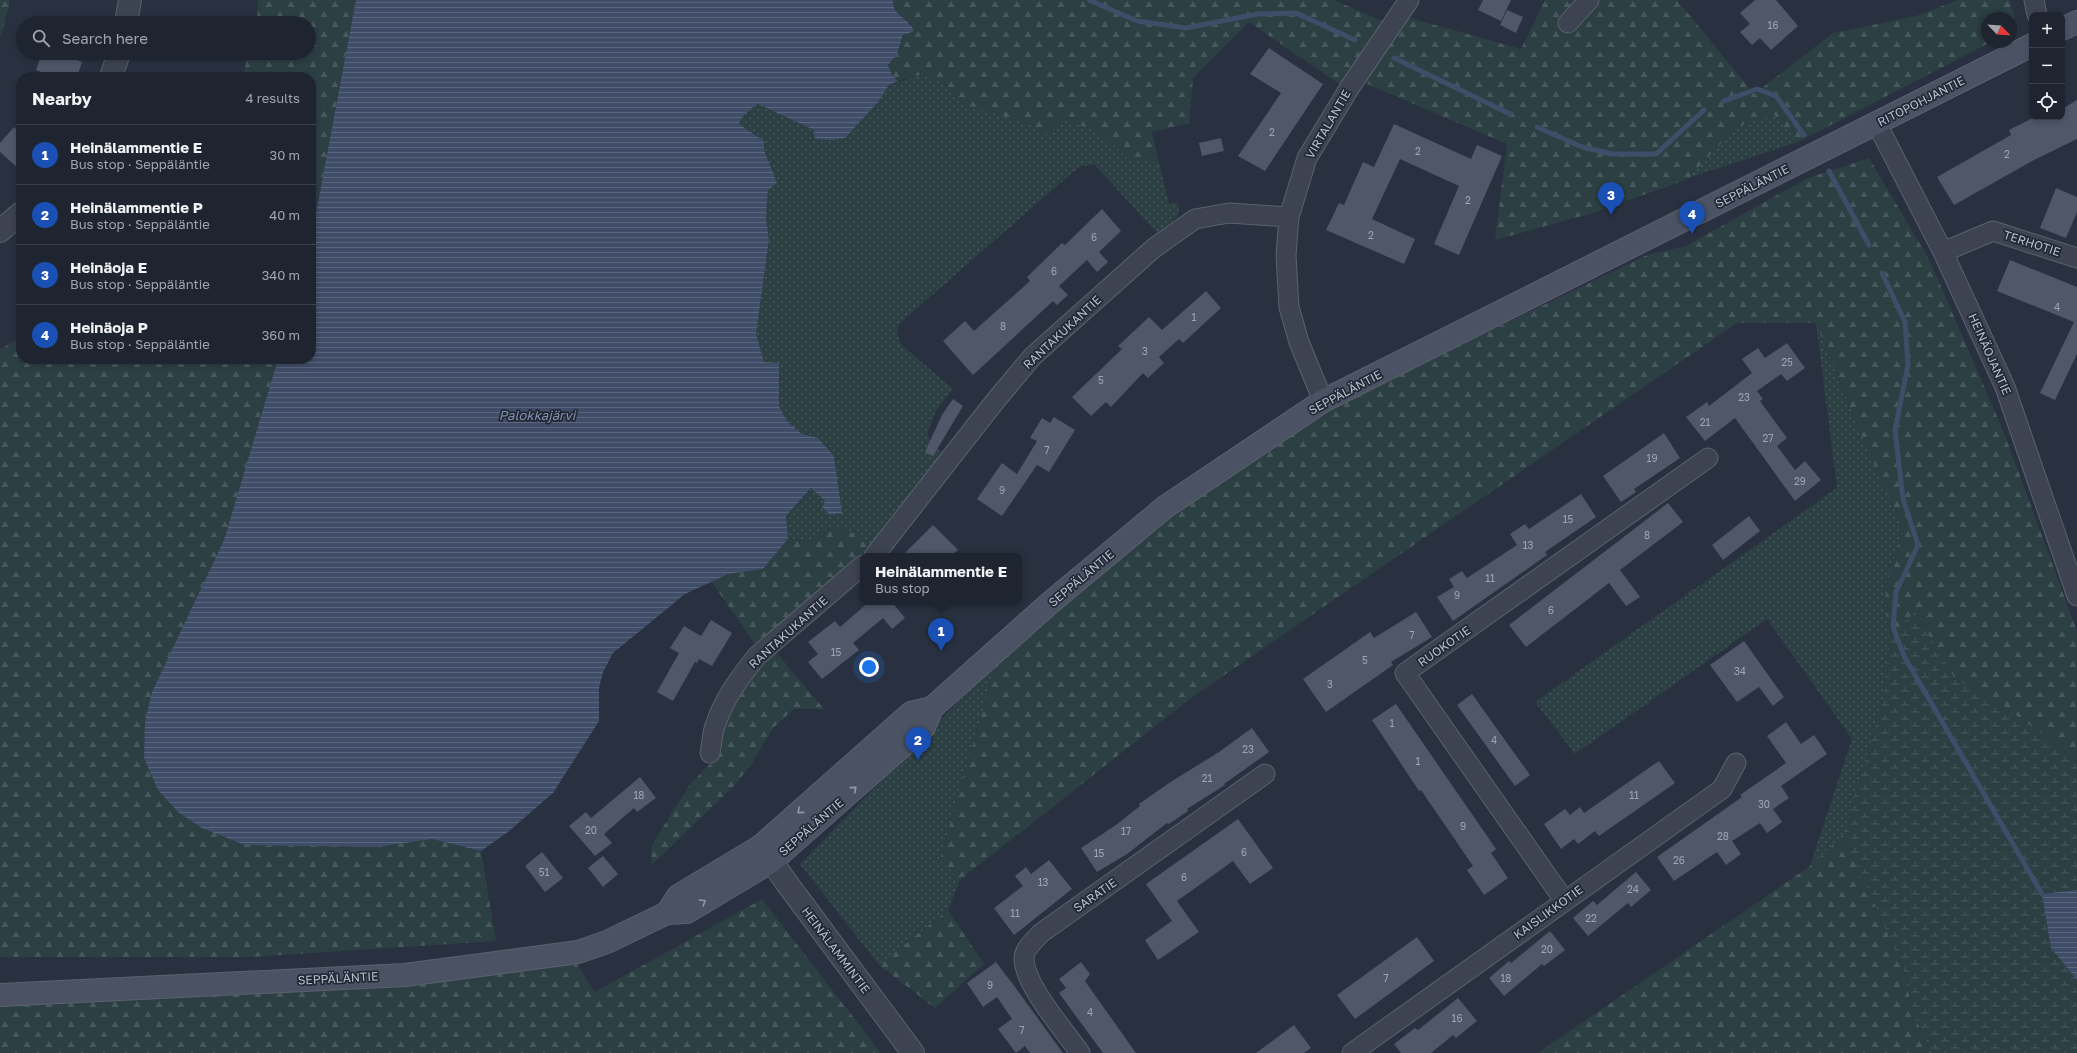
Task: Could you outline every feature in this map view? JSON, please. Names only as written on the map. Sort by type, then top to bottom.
[{"type":"main road","points":[[2065,28],[2077,22]]},
{"type":"main road","name":"RITOPOHJANTIE","points":[[1810,157],[2029,46]]},
{"type":"main road","name":"SEPPÄLÄNTIE","points":[[0,995],[406,975],[578,952],[607,942],[667,913],[687,912],[767,853],[924,727],[932,708],[1052,602],[1165,507],[1323,401],[1810,157]]},
{"type":"street","points":[[127,16],[130,0]]},
{"type":"street","name":"VIRTALANTIE","points":[[1323,401],[1299,342],[1289,307],[1286,255],[1289,217],[1307,158],[1350,87],[1409,0]]},
{"type":"street","points":[[1568,23],[1589,0]]},
{"type":"street","points":[[2034,0],[2036,12]]},
{"type":"street","points":[[113,72],[117,60]]},
{"type":"street","name":"HEINÄOJANTIE","points":[[1877,124],[1943,252],[2005,387],[2077,596]]},
{"type":"street","name":"RANTAKUKANTIE","points":[[876,553],[996,400],[1033,356],[1154,248],[1195,219],[1229,213],[1289,217]]},
{"type":"street","points":[[0,231],[16,217]]},
{"type":"street","name":"TERHOTIE","points":[[1943,252],[1993,231],[2077,258]]},
{"type":"street","name":"RUOKOTIE","points":[[1564,900],[1405,673],[1708,458]]},
{"type":"street","name":"RANTAKUKANTIE","points":[[710,753],[715,726],[728,696],[757,656],[860,568]]},
{"type":"street","name":"KAISLIKKOTIE","points":[[1352,1053],[1564,900],[1722,789],[1736,763]]},
{"type":"street","name":"SARATIE","points":[[1080,1053],[1034,988],[1026,972],[1024,957],[1029,947],[1041,933],[1265,774]]},
{"type":"street","name":"HEINÄLAMMINTIE","points":[[767,853],[786,882],[913,1053]]},
{"type":"green space","points":[[0,0],[9,0],[9,6],[0,38]]},
{"type":"green space","points":[[258,0],[356,0],[316,213],[316,72],[243,72],[247,60],[316,60],[316,16],[257,16]]},
{"type":"green space","points":[[893,0],[1334,0],[1389,24],[1345,88],[1249,22],[1193,78],[1189,123],[1152,132],[1159,163],[1127,158],[1098,131],[1060,119],[1055,129],[1045,134],[1031,125],[964,104],[950,88],[926,73],[898,81],[892,75],[888,65],[912,24],[899,15],[893,6]]},
{"type":"green space","points":[[1545,0],[1677,0],[1754,94],[1833,33],[1916,16],[1958,0],[2010,0],[2013,12],[1981,12],[1981,47],[1798,142],[1774,115],[1736,127],[1688,179],[1593,213],[1495,240],[1507,144],[1358,80],[1403,16],[1521,49]]},
{"type":"green space","points":[[926,73],[950,88],[964,104],[1031,125],[1045,134],[1055,129],[1060,119],[1098,131],[1127,158],[1159,163],[1169,204],[1177,202],[1179,207],[1178,216],[1158,234],[1095,165],[1080,166],[899,324],[897,333],[901,344],[953,389],[937,409],[927,433],[932,445],[944,454],[870,547],[846,528],[831,526],[812,542],[788,539],[786,516],[812,488],[825,501],[842,513],[834,456],[818,438],[802,434],[787,420],[779,406],[779,363],[764,362],[756,334],[769,240],[766,218],[768,189],[777,183],[764,150],[764,141],[739,124],[747,112],[758,104],[814,130],[878,102],[889,85]]},
{"type":"green space","points":[[1774,115],[1798,142],[1688,178],[1736,127]]},
{"type":"green space","points":[[1869,158],[1929,259],[2003,430],[2077,631],[2077,760],[2003,706],[1955,679],[1915,612],[1888,637],[1885,585],[1903,530],[1859,429],[1816,323],[1737,323],[1191,698],[960,880],[940,860],[996,663],[1126,549],[1190,503],[1253,454],[1349,399],[1647,255],[1686,246],[1808,178]]},
{"type":"green space","points":[[1816,323],[1859,429],[1903,530],[1885,585],[1888,637],[1884,696],[1843,835],[1810,866],[1852,739],[1767,619],[1575,754],[1535,702],[1837,488]]},
{"type":"green space","points":[[16,341],[16,364],[277,364],[224,540],[152,692],[432,839],[481,851],[496,941],[249,957],[0,957],[0,349]]},
{"type":"green space","points":[[831,526],[846,528],[870,547],[863,553],[860,553],[860,556],[766,640],[824,709],[794,709],[773,728],[752,763],[736,784],[652,865],[651,851],[654,841],[691,783],[722,752],[722,720],[756,665],[755,644],[711,581],[728,574],[763,569],[788,539],[812,542]]},
{"type":"green space","points":[[1915,612],[1955,679],[2003,706],[2077,760],[2077,890],[2042,894],[2051,948],[2077,980],[2077,1053],[1932,1053],[1914,1015],[1902,965],[1843,835],[1884,696],[1888,637]]},
{"type":"green space","points":[[996,663],[940,859],[960,880],[948,910],[879,965],[800,864]]},
{"type":"green space","points":[[1843,835],[1902,965],[1914,1015],[1932,1053],[1538,1053],[1810,866]]},
{"type":"green space","points":[[762,899],[881,1053],[0,1053],[0,1005],[574,960],[595,992]]},
{"type":"green space","points":[[948,910],[984,964],[935,1008],[879,965]]},
{"type":"water","name":"Palokkajärvi","points":[[356,0],[893,0],[895,9],[909,23],[914,31],[903,35],[897,54],[888,65],[892,75],[898,81],[889,85],[878,102],[845,138],[832,140],[815,139],[814,130],[758,104],[747,112],[739,124],[764,141],[764,150],[777,183],[768,190],[766,218],[769,240],[756,334],[764,362],[779,363],[779,406],[787,421],[802,434],[818,438],[834,456],[842,513],[830,515],[822,507],[825,501],[811,488],[786,516],[788,539],[763,569],[728,574],[685,594],[613,653],[603,672],[599,688],[599,721],[553,793],[508,832],[481,851],[432,839],[377,847],[245,845],[202,828],[178,812],[158,790],[144,758],[145,722],[152,692],[224,540],[277,364],[316,364],[316,213]]},
{"type":"water","points":[[2077,890],[2077,980],[2051,948],[2042,894]]},
{"type":"building","points":[[1483,0],[1511,0],[1501,21],[1478,10]]},
{"type":"building","points":[[1755,0],[1776,0],[1798,26],[1771,50],[1760,38],[1752,45],[1740,32],[1750,24],[1740,13]]},
{"type":"building","points":[[1507,10],[1523,17],[1516,33],[1500,25]]},
{"type":"building","points":[[1269,48],[1323,84],[1265,171],[1238,156],[1281,93],[1250,74]]},
{"type":"building","points":[[40,60],[77,60],[82,62],[79,72],[41,72],[36,70]]},
{"type":"building","points":[[2077,100],[2077,139],[2034,160],[1954,205],[1937,177],[2011,135],[2009,130],[2029,120],[2065,120],[2065,107]]},
{"type":"building","points":[[1394,124],[1471,159],[1477,145],[1502,156],[1459,255],[1434,244],[1459,186],[1400,159],[1372,219],[1415,239],[1404,264],[1326,230],[1339,203],[1344,205],[1363,162],[1374,167]]},
{"type":"building","points":[[14,127],[16,129],[16,166],[0,152],[0,143]]},
{"type":"building","points":[[1221,138],[1224,151],[1202,156],[1199,143]]},
{"type":"building","points":[[2056,188],[2077,197],[2077,212],[2066,238],[2040,228]]},
{"type":"building","points":[[1102,209],[1121,231],[1099,252],[1108,262],[1097,272],[1087,260],[1059,286],[1068,295],[1057,305],[1053,301],[973,375],[943,341],[965,321],[974,331],[1030,281],[1027,277],[1062,243],[1065,245]]},
{"type":"building","points":[[2010,260],[2077,287],[2077,354],[2055,400],[2040,393],[2074,322],[1997,291]]},
{"type":"building","points":[[1206,291],[1221,308],[1183,343],[1179,339],[1159,357],[1164,363],[1148,378],[1143,373],[1111,407],[1106,402],[1091,416],[1072,397],[1122,349],[1118,346],[1149,317],[1162,330]]},
{"type":"building","points":[[1787,343],[1805,368],[1787,381],[1781,374],[1757,391],[1763,399],[1760,401],[1787,438],[1777,446],[1795,470],[1805,461],[1821,480],[1795,501],[1735,418],[1705,441],[1686,417],[1707,402],[1709,406],[1752,373],[1742,359],[1758,348],[1765,358]]},
{"type":"building","points":[[953,399],[963,406],[933,456],[925,452],[942,415]]},
{"type":"building","points":[[1054,417],[1075,430],[1049,472],[1037,465],[1002,516],[977,499],[1002,463],[1017,474],[1037,441],[1030,438],[1042,418],[1050,423]]},
{"type":"building","points":[[1664,433],[1680,458],[1634,489],[1636,492],[1621,502],[1603,476]]},
{"type":"building","points":[[1581,494],[1596,517],[1545,552],[1547,555],[1453,621],[1437,597],[1454,587],[1449,579],[1462,571],[1467,578],[1517,545],[1510,534],[1525,524],[1529,529]]},
{"type":"building","points":[[1668,503],[1683,522],[1620,570],[1640,597],[1626,606],[1609,583],[1526,647],[1509,625]]},
{"type":"building","points":[[1749,516],[1760,531],[1723,560],[1712,545]]},
{"type":"building","points":[[933,525],[958,550],[954,553],[905,553]]},
{"type":"building","points":[[866,605],[894,605],[905,618],[892,629],[883,618],[853,643],[859,650],[822,679],[808,662],[818,654],[808,642],[835,621],[840,627]]},
{"type":"building","points":[[1416,612],[1432,637],[1391,662],[1393,665],[1326,712],[1303,679],[1370,632],[1374,638]]},
{"type":"building","points":[[711,620],[732,633],[712,666],[699,659],[697,663],[695,662],[673,701],[657,692],[679,653],[670,648],[684,626],[701,636]]},
{"type":"building","points":[[1744,641],[1784,697],[1773,706],[1759,687],[1737,702],[1710,665]]},
{"type":"building","points":[[1472,694],[1530,775],[1515,786],[1457,705]]},
{"type":"building","points":[[1396,704],[1496,849],[1491,853],[1508,878],[1484,895],[1467,870],[1473,866],[1421,790],[1419,791],[1372,720]]},
{"type":"building","points":[[1786,722],[1801,744],[1814,735],[1827,754],[1781,786],[1789,798],[1773,809],[1782,822],[1767,833],[1760,823],[1732,841],[1741,854],[1726,865],[1717,852],[1674,881],[1657,857],[1742,797],[1740,795],[1786,763],[1767,736]]},
{"type":"building","points":[[1252,728],[1269,752],[1224,784],[1225,785],[1187,809],[1188,811],[1169,824],[1167,823],[1127,854],[1097,872],[1081,848],[1116,825],[1140,806],[1139,804],[1169,783],[1219,752]]},
{"type":"building","points":[[1659,761],[1675,783],[1599,836],[1595,831],[1578,844],[1574,839],[1561,849],[1544,824],[1565,809],[1570,815],[1580,807],[1584,813]]},
{"type":"building","points":[[640,777],[656,798],[637,812],[634,808],[604,834],[612,843],[595,856],[569,826],[586,812],[591,818]]},
{"type":"building","points":[[1238,819],[1273,868],[1250,884],[1233,861],[1177,901],[1199,932],[1158,960],[1145,940],[1172,921],[1146,884]]},
{"type":"building","points":[[542,852],[563,878],[545,892],[525,866]]},
{"type":"building","points":[[603,856],[618,874],[603,887],[588,868]]},
{"type":"building","points":[[1049,860],[1072,889],[1014,935],[994,908],[1023,886],[1015,876],[1026,867],[1031,874]]},
{"type":"building","points":[[1636,872],[1651,890],[1631,907],[1628,903],[1588,936],[1573,918],[1593,901],[1597,905]]},
{"type":"building","points":[[1550,931],[1565,950],[1544,966],[1542,964],[1504,996],[1489,978],[1509,961],[1511,963]]},
{"type":"building","points":[[1417,937],[1434,961],[1355,1019],[1337,995]]},
{"type":"building","points":[[996,962],[1063,1053],[1030,1053],[1025,1046],[1016,1053],[998,1029],[1012,1019],[997,997],[983,1007],[967,983]]},
{"type":"building","points":[[1081,962],[1090,974],[1085,981],[1136,1053],[1103,1053],[1059,993],[1066,988],[1059,979]]},
{"type":"building","points":[[1458,998],[1477,1021],[1456,1038],[1453,1035],[1431,1053],[1401,1053],[1394,1044],[1415,1028],[1418,1030]]},
{"type":"building","points":[[1294,1025],[1311,1048],[1304,1053],[1256,1053]]},
{"type":"waterway","points":[[1089,0],[1137,21],[1186,28],[1258,14],[1296,13],[1355,40]]},
{"type":"waterway","points":[[1394,58],[1510,114]]},
{"type":"waterway","points":[[1724,101],[1757,89],[1776,96],[1804,135]]},
{"type":"waterway","points":[[1537,127],[1582,147],[1612,154],[1656,154],[1704,110]]},
{"type":"waterway","points":[[1829,171],[1869,245]]},
{"type":"waterway","points":[[1882,273],[1905,322],[1908,365],[1895,430],[1903,499],[1918,545],[1896,592],[1893,627],[1904,656],[2042,894]]},
{"type":"place","name":"Heinäoja E","points":[[1611,215]]},
{"type":"place","name":"Heinäoja P","points":[[1692,234]]},
{"type":"place","name":"Heinälammentie E","points":[[941,651]]},
{"type":"place","name":"Heinälammentie P","points":[[918,760]]}]
